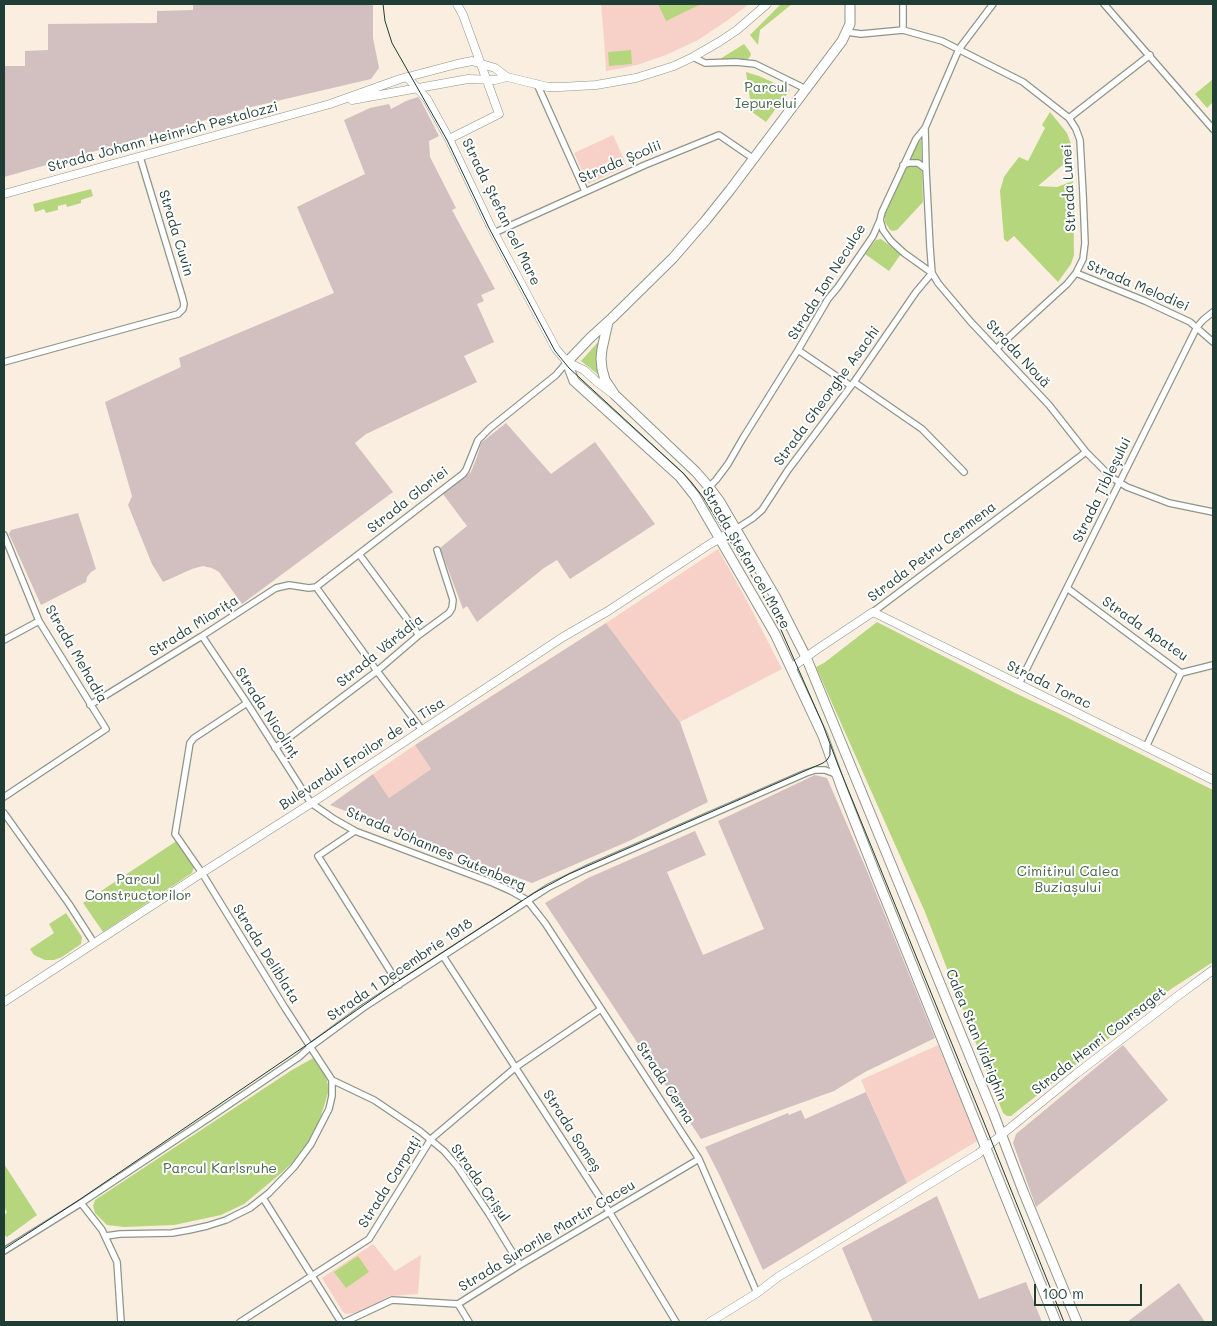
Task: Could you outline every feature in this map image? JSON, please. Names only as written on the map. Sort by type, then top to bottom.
[{"type":"main road","points":[[567,362],[590,337],[608,322],[673,258],[706,220],[842,41],[850,24],[850,4]]},
{"type":"main road","points":[[608,322],[602,349],[602,369],[605,380],[615,396]]},
{"type":"main road","name":"Strada Ștefan cel Mare","points":[[567,362],[574,381],[680,477],[701,505],[775,634],[823,736],[838,777]]},
{"type":"main road","name":"Strada Ștefan cel Mare","points":[[615,396],[696,472],[709,487],[736,529],[776,598],[806,657],[847,758]]},
{"type":"main road","name":"Calea Stan Vidrighin","points":[[847,758],[1002,1134],[1023,1191],[1077,1322]]},
{"type":"main road","points":[[838,777],[1056,1322]]},
{"type":"street","points":[[449,138],[499,114],[459,4]]},
{"type":"street","points":[[481,64],[495,68],[507,78],[537,84],[560,87],[618,82],[651,74],[693,57],[737,30],[767,4]]},
{"type":"street","points":[[902,4],[904,30]]},
{"type":"street","name":"Strada Ion Neculce","points":[[709,487],[728,464],[828,299],[873,236],[903,165],[916,139],[925,128],[959,49],[993,4]]},
{"type":"street","points":[[1104,4],[1213,130]]},
{"type":"street","name":"Strada Lunei","points":[[847,32],[861,34],[904,30],[942,41],[1022,82],[1069,118],[1076,129],[1080,140],[1084,214],[1083,259],[1076,273],[1059,292],[996,348]]},
{"type":"street","points":[[1069,118],[1150,55]]},
{"type":"street","points":[[693,57],[705,63],[736,62],[755,64],[806,89]]},
{"type":"street","name":"Strada Johann Heinrich Pestalozzi","points":[[4,194],[330,104],[407,77],[465,62],[472,61],[481,64]]},
{"type":"street","points":[[468,78],[481,64]]},
{"type":"street","name":"Strada Ștefan cel Mare","points":[[407,77],[427,99],[449,138],[494,233],[556,349],[567,362],[584,370],[615,396]]},
{"type":"street","name":"Strada Johann Heinrich Pestalozzi","points":[[330,104],[468,78],[495,80],[507,78]]},
{"type":"street","points":[[537,84],[585,191]]},
{"type":"street","points":[[925,128],[928,227],[932,273]]},
{"type":"street","name":"Strada Școlii","points":[[494,233],[585,191],[719,135],[754,159]]},
{"type":"street","name":"Strada Cuvin","points":[[4,362],[177,314],[183,309],[184,300],[140,156]]},
{"type":"street","points":[[903,165],[918,163],[926,170]]},
{"type":"street","points":[[880,220],[887,236],[904,253],[932,273]]},
{"type":"street","points":[[873,236],[882,234],[887,236]]},
{"type":"street","name":"Strada Nouă","points":[[932,273],[938,283],[1049,405],[1086,452],[1107,474],[1119,483],[1148,496],[1168,503],[1213,512]]},
{"type":"street","name":"Strada Gheorghe Asachi","points":[[736,529],[762,510],[788,470],[852,384],[916,292],[932,273]]},
{"type":"street","name":"Strada Melodiei","points":[[1076,273],[1145,301],[1190,322],[1213,342]]},
{"type":"street","name":"Strada Țibleșului","points":[[1019,684],[1197,327],[1213,312]]},
{"type":"street","points":[[798,350],[922,429],[964,472]]},
{"type":"street","name":"Strada Gloriei","points":[[316,587],[463,474],[476,442],[490,428],[556,375],[567,362]]},
{"type":"street","name":"Strada Petru Cermena","points":[[791,668],[873,612],[1086,452]]},
{"type":"street","name":"Bulevardul Eroilor de la Tisa","points":[[4,1002],[311,803],[563,636],[608,611],[736,529]]},
{"type":"street","name":"Strada Mehadia","points":[[4,536],[40,621],[106,729],[4,797]]},
{"type":"street","name":"Strada Vărădia","points":[[275,748],[377,671],[449,612],[453,604],[452,593],[437,550]]},
{"type":"street","points":[[359,554],[419,635]]},
{"type":"street","name":"Strada Miorița","points":[[90,705],[276,588],[289,585],[309,588],[316,587]]},
{"type":"street","points":[[316,587],[422,730]]},
{"type":"street","name":"Strada Apateu","points":[[1067,588],[1181,672],[1213,665]]},
{"type":"street","name":"Strada Torac","points":[[873,612],[1213,780]]},
{"type":"street","points":[[4,640],[40,621]]},
{"type":"street","name":"Strada Nicolinț","points":[[202,636],[247,702],[311,803]]},
{"type":"street","points":[[1146,747],[1181,672]]},
{"type":"street","name":"Strada Deliblata","points":[[247,702],[194,738],[190,743],[175,834],[202,873],[332,1080]]},
{"type":"street","name":"Strada 1 Decembrie 1918","points":[[4,1251],[81,1203],[299,1057],[363,1008],[527,900],[562,880],[806,773],[824,770],[838,777]]},
{"type":"street","name":"Strada Johannes Gutenberg","points":[[311,803],[355,831],[493,883],[527,900]]},
{"type":"street","points":[[4,813],[69,904],[94,943]]},
{"type":"street","points":[[355,831],[318,856],[399,985]]},
{"type":"street","name":"Strada Cerna","points":[[527,900],[545,923],[699,1159],[757,1293]]},
{"type":"street","name":"Strada Someș","points":[[444,956],[610,1213],[676,1322]]},
{"type":"street","name":"Strada Henri Coursaget","points":[[710,1322],[757,1293],[778,1277],[986,1148],[1178,995],[1213,970]]},
{"type":"street","name":"Strada Carpați","points":[[240,1322],[369,1239],[431,1139],[516,1067],[601,1009]]},
{"type":"street","points":[[106,1236],[172,1233],[226,1220],[250,1208],[280,1182],[311,1144],[329,1109],[332,1096],[332,1080]]},
{"type":"street","name":"Strada Crișul","points":[[332,1080],[374,1100],[431,1139],[444,1151],[457,1166],[489,1214],[520,1266]]},
{"type":"street","name":"Strada Surorile Martir Caceu","points":[[346,1322],[392,1300],[458,1304],[699,1159]]},
{"type":"street","points":[[263,1198],[341,1322]]},
{"type":"street","points":[[81,1203],[106,1236],[117,1262],[121,1322]]},
{"type":"street","points":[[458,1304],[469,1322]]},
{"type":"shaded area","points":[[193,4],[373,4],[373,38],[379,68],[371,79],[251,107],[4,177],[4,66],[25,66],[25,51],[48,50],[48,24],[157,23],[157,11],[193,10]]},
{"type":"shaded area","points":[[601,4],[749,4],[698,40],[666,55],[637,65],[606,71]]},
{"type":"shaded area","points":[[418,97],[439,136],[429,141],[430,157],[456,208],[452,210],[495,289],[481,295],[484,301],[477,304],[494,342],[464,356],[477,382],[366,434],[355,443],[393,492],[242,604],[219,572],[212,568],[203,566],[192,569],[163,582],[152,564],[128,505],[132,496],[105,402],[181,367],[179,358],[334,293],[297,207],[365,174],[344,120],[370,108],[389,104],[391,109]]},
{"type":"shaded area","points":[[613,135],[627,166],[588,184],[574,153]]},
{"type":"shaded area","points":[[506,423],[551,474],[595,442],[655,524],[570,579],[557,560],[544,568],[477,622],[467,606],[463,609],[440,548],[467,526],[443,494],[471,472],[481,443]]},
{"type":"shaded area","points":[[78,513],[96,569],[87,577],[86,582],[41,605],[9,534],[11,530]]},
{"type":"shaded area","points":[[718,549],[782,669],[680,722],[606,623]]},
{"type":"shaded area","points":[[606,623],[680,722],[708,802],[629,841],[532,883],[330,805],[373,774],[389,798],[431,769],[415,745]]},
{"type":"shaded area","points":[[415,745],[431,769],[389,798],[373,774]]},
{"type":"shaded area","points":[[815,775],[827,778],[935,1038],[865,1072],[834,1091],[701,1139],[545,903],[588,878],[695,831],[706,855],[667,872],[703,955],[764,929],[718,821]]},
{"type":"shaded area","points":[[938,1045],[979,1140],[907,1183],[861,1080]]},
{"type":"shaded area","points":[[1123,1045],[1168,1100],[1036,1207],[1013,1143],[1016,1134]]},
{"type":"shaded area","points":[[866,1092],[907,1183],[763,1270],[705,1147],[788,1113],[789,1115],[801,1110],[805,1119]]},
{"type":"shaded area","points":[[937,1196],[979,1299],[1026,1282],[1042,1322],[873,1322],[842,1248]]},
{"type":"shaded area","points":[[373,1244],[395,1271],[421,1255],[418,1294],[390,1296],[360,1311],[346,1314],[322,1278]]},
{"type":"shaded area","points":[[1179,1283],[1205,1322],[1127,1322]]},
{"type":"green space","points":[[658,4],[698,4],[699,5],[666,21]]},
{"type":"green space","points":[[781,4],[792,4],[760,30],[758,45],[750,35]]},
{"type":"green space","points":[[744,44],[751,55],[748,59],[720,59]]},
{"type":"green space","points":[[631,50],[632,64],[609,66],[608,52]]},
{"type":"green space","name":"Parcul Iepurelui","points":[[746,72],[790,90],[766,122],[752,112]]},
{"type":"green space","points":[[1213,79],[1213,102],[1207,108],[1195,94]]},
{"type":"green space","points":[[1050,112],[1067,133],[1071,144],[1072,157],[1038,186],[1057,187],[1073,181],[1074,255],[1071,264],[1058,282],[1014,236],[1007,242],[1004,239],[1000,191],[1004,177],[1019,157],[1028,161],[1045,128],[1042,125]]},
{"type":"green space","points":[[921,140],[923,202],[897,230],[893,231],[890,230],[885,222],[885,214]]},
{"type":"green space","points":[[91,189],[93,196],[81,200],[81,203],[67,207],[66,204],[58,206],[58,210],[46,213],[44,209],[35,212],[33,204]]},
{"type":"green space","points":[[881,239],[901,254],[889,271],[865,254],[876,240]]},
{"type":"green space","points":[[599,341],[598,352],[600,376],[581,361]]},
{"type":"green space","name":"Cimitirul Calea Buziașului","points":[[877,622],[1015,693],[1213,790],[1213,962],[1171,989],[1011,1116],[1003,1113],[925,912],[816,667],[824,663]]},
{"type":"green space","name":"Parcul Constructorilor","points":[[178,840],[193,864],[192,873],[103,932],[83,903]]},
{"type":"green space","points":[[66,913],[82,937],[81,944],[54,960],[45,960],[34,955],[30,949],[54,933],[49,924]]},
{"type":"green space","name":"Parcul Karlsruhe","points":[[315,1057],[326,1076],[329,1090],[319,1122],[307,1143],[291,1164],[244,1204],[221,1215],[174,1225],[124,1227],[107,1225],[95,1213],[93,1206],[95,1200],[292,1070]]},
{"type":"green space","points":[[4,1164],[37,1215],[7,1237],[4,1235],[4,1216],[7,1212],[4,1207]]},
{"type":"green space","points":[[358,1256],[369,1272],[346,1288],[334,1272]]},
{"type":"tram line","points":[[383,4],[385,21],[392,43],[447,140],[489,228],[555,351],[569,368],[692,483],[703,497],[759,588],[778,623],[823,725],[1064,1322]]},
{"type":"tram line","points":[[4,1249],[79,1200],[397,982],[534,893],[569,874],[823,763],[830,755],[830,745]]}]
